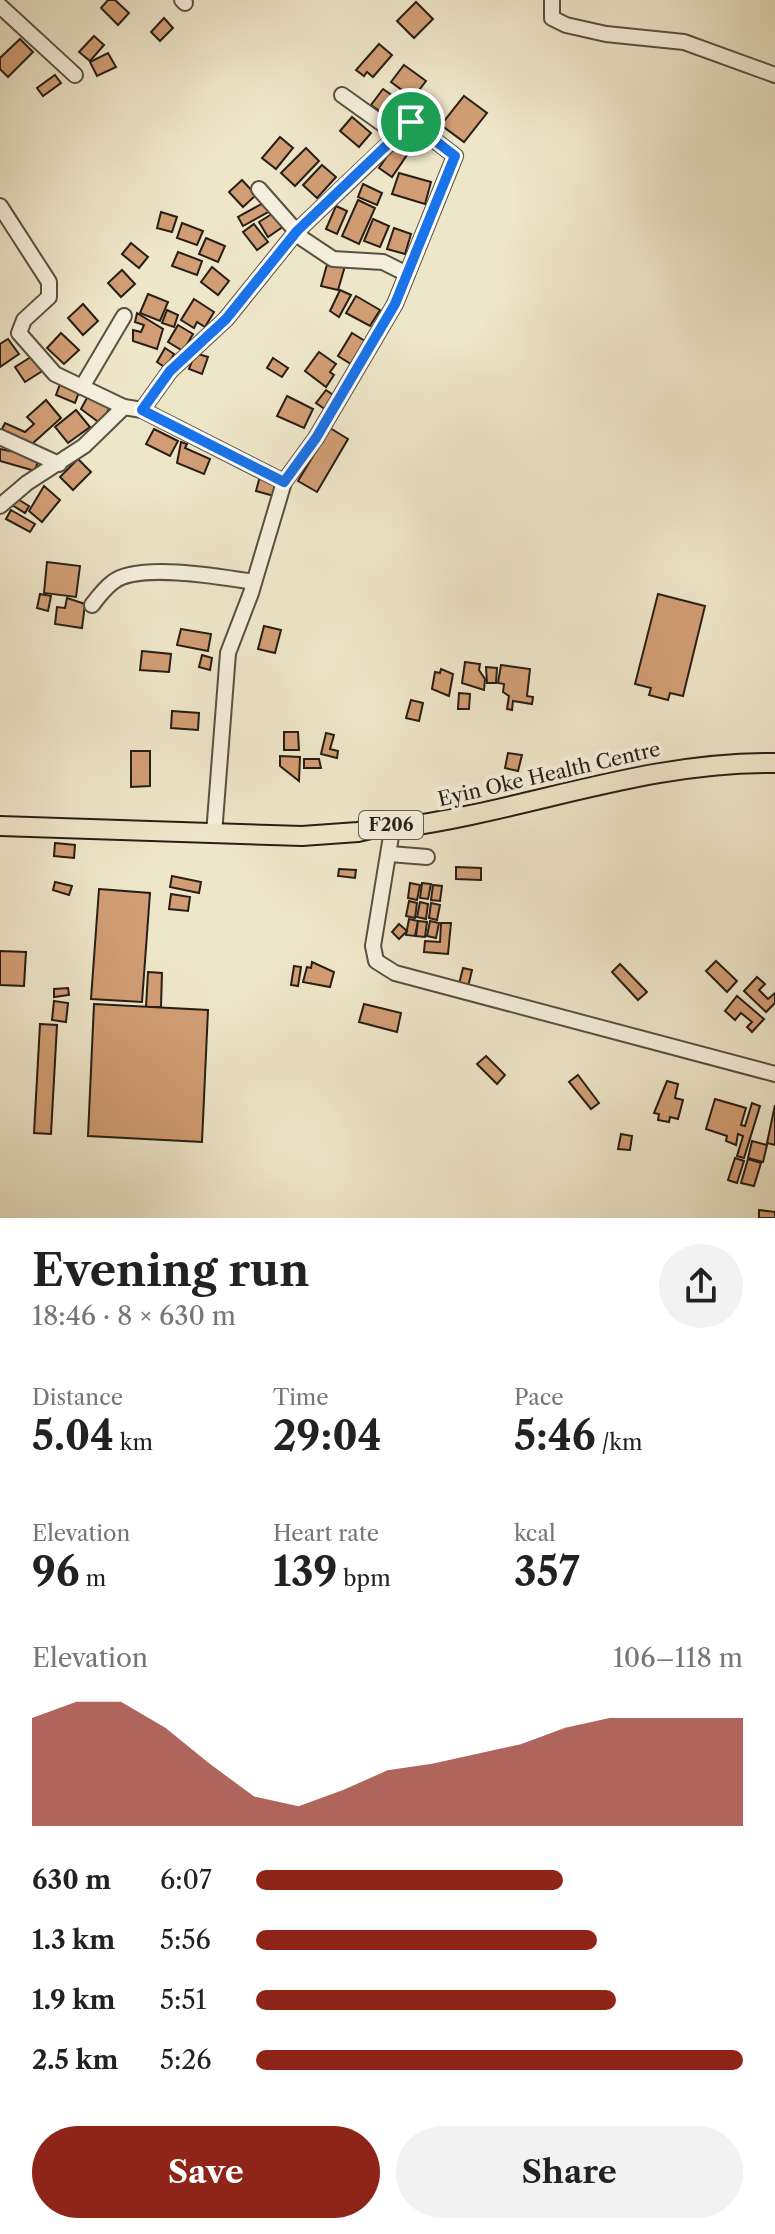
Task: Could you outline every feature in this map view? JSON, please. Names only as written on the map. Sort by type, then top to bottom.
[{"type":"main road","name":"Eyin Oke Health Centre","points":[[0,826],[302,836],[358,832],[393,824],[397,828],[441,822],[686,766],[775,763]]},
{"type":"street","points":[[552,0],[552,18],[558,23],[606,34],[684,42],[775,75]]},
{"type":"street","points":[[0,6],[75,75]]},
{"type":"street","points":[[342,95],[398,135]]},
{"type":"street","points":[[142,410],[170,371],[226,319],[297,231],[411,122],[455,156],[395,304],[316,438],[284,482],[254,582],[228,653],[214,834]]},
{"type":"street","points":[[259,189],[303,239],[333,259],[383,262],[407,274]]},
{"type":"street","points":[[0,206],[49,282],[51,291],[24,320],[19,333],[55,374],[124,407],[142,410],[284,482]]},
{"type":"street","points":[[82,387],[124,316]]},
{"type":"street","points":[[0,506],[27,483],[59,464],[124,407]]},
{"type":"street","points":[[0,437],[59,464]]},
{"type":"street","points":[[92,605],[115,580],[139,574],[202,574],[254,582]]},
{"type":"street","points":[[393,824],[373,946],[376,961],[395,973],[775,1074]]},
{"type":"street","points":[[390,854],[427,857]]},
{"type":"building","points":[[108,0],[115,0],[129,13],[118,25],[101,8]]},
{"type":"building","points":[[416,2],[433,19],[414,38],[397,21]]},
{"type":"building","points":[[164,18],[173,28],[160,41],[151,32]]},
{"type":"building","points":[[94,36],[104,45],[90,61],[79,52]]},
{"type":"building","points":[[20,39],[33,52],[8,77],[0,69],[0,58]]},
{"type":"building","points":[[379,44],[392,55],[373,77],[367,72],[364,76],[356,70]]},
{"type":"building","points":[[108,53],[116,67],[97,76],[90,62]]},
{"type":"building","points":[[404,65],[426,81],[413,98],[391,82]]},
{"type":"building","points":[[55,75],[61,83],[43,96],[37,88]]},
{"type":"building","points":[[383,89],[403,103],[391,119],[371,105]]},
{"type":"building","points":[[464,96],[487,113],[464,142],[441,125]]},
{"type":"building","points":[[352,117],[371,133],[359,147],[340,131]]},
{"type":"building","points":[[280,137],[293,148],[276,169],[262,158]]},
{"type":"building","points":[[396,143],[409,152],[392,177],[379,168]]},
{"type":"building","points":[[306,148],[319,161],[295,186],[281,173]]},
{"type":"building","points":[[322,165],[336,177],[317,198],[303,185]]},
{"type":"building","points":[[399,173],[431,182],[425,204],[392,194]]},
{"type":"building","points":[[242,180],[256,195],[243,207],[229,192]]},
{"type":"building","points":[[363,184],[382,193],[377,205],[358,197]]},
{"type":"building","points":[[358,200],[375,208],[359,244],[342,236]]},
{"type":"building","points":[[265,202],[270,211],[243,226],[238,217]]},
{"type":"building","points":[[336,206],[347,211],[337,234],[326,229]]},
{"type":"building","points":[[161,212],[177,217],[172,232],[157,228]]},
{"type":"building","points":[[275,212],[284,226],[268,237],[259,222]]},
{"type":"building","points":[[373,219],[389,226],[380,247],[364,241]]},
{"type":"building","points":[[182,223],[203,231],[197,245],[177,238]]},
{"type":"building","points":[[254,224],[268,242],[257,250],[243,232]]},
{"type":"building","points":[[394,228],[411,234],[405,254],[387,249]]},
{"type":"building","points":[[206,238],[225,246],[218,262],[199,254]]},
{"type":"building","points":[[131,243],[148,257],[139,268],[122,254]]},
{"type":"building","points":[[178,252],[202,261],[197,275],[172,266]]},
{"type":"building","points":[[328,261],[345,266],[338,290],[321,286]]},
{"type":"building","points":[[212,267],[229,281],[218,295],[201,282]]},
{"type":"building","points":[[122,270],[135,284],[121,297],[108,283]]},
{"type":"building","points":[[340,290],[351,295],[339,317],[330,311]]},
{"type":"building","points":[[148,294],[168,302],[160,321],[140,313]]},
{"type":"building","points":[[356,296],[380,310],[370,326],[346,313]]},
{"type":"building","points":[[194,299],[214,312],[205,327],[197,322],[194,328],[181,320]]},
{"type":"building","points":[[83,304],[98,321],[83,335],[68,318]]},
{"type":"building","points":[[167,310],[178,315],[174,327],[162,323]]},
{"type":"building","points":[[137,313],[163,329],[157,349],[133,341],[133,330],[141,332],[144,325],[135,322]]},
{"type":"building","points":[[178,325],[193,334],[183,351],[168,342]]},
{"type":"building","points":[[61,333],[79,350],[64,364],[47,348]]},
{"type":"building","points":[[352,333],[365,341],[351,364],[338,356]]},
{"type":"building","points":[[8,339],[19,354],[0,367],[0,344]]},
{"type":"building","points":[[165,348],[174,354],[166,368],[157,362]]},
{"type":"building","points":[[319,352],[336,364],[330,372],[334,375],[326,387],[305,371]]},
{"type":"building","points":[[195,353],[208,357],[202,374],[189,369]]},
{"type":"building","points":[[34,355],[44,370],[25,382],[15,367]]},
{"type":"building","points":[[273,358],[288,368],[282,377],[267,368]]},
{"type":"building","points":[[60,384],[79,392],[75,403],[56,395]]},
{"type":"building","points":[[326,390],[336,397],[326,410],[316,403]]},
{"type":"building","points":[[88,396],[110,407],[101,424],[81,409]]},
{"type":"building","points":[[287,396],[313,409],[304,428],[277,416]]},
{"type":"building","points":[[46,400],[61,418],[32,444],[1,431],[5,423],[25,432],[34,424],[27,417]]},
{"type":"building","points":[[76,410],[90,427],[68,443],[55,427]]},
{"type":"building","points":[[330,428],[348,439],[317,492],[298,481]]},
{"type":"building","points":[[154,429],[178,441],[170,456],[146,444]]},
{"type":"building","points":[[181,442],[187,444],[185,448],[210,459],[204,474],[177,463]]},
{"type":"building","points":[[0,449],[39,457],[35,471],[0,461]]},
{"type":"building","points":[[78,459],[91,472],[73,490],[60,477]]},
{"type":"building","points":[[260,476],[278,482],[274,496],[256,491]]},
{"type":"building","points":[[44,486],[60,500],[42,522],[29,511]]},
{"type":"building","points":[[16,498],[29,506],[25,513],[12,505]]},
{"type":"building","points":[[11,510],[35,524],[30,532],[6,519]]},
{"type":"building","points":[[47,562],[80,566],[76,597],[44,593]]},
{"type":"building","points":[[40,594],[51,596],[48,611],[37,608]]},
{"type":"building","points":[[658,594],[705,606],[683,696],[670,693],[668,700],[649,695],[651,688],[635,684]]},
{"type":"building","points":[[67,598],[85,604],[82,628],[55,624],[57,607],[65,608]]},
{"type":"building","points":[[264,626],[281,630],[275,653],[258,649]]},
{"type":"building","points":[[181,629],[211,634],[208,651],[177,645]]},
{"type":"building","points":[[142,651],[171,654],[169,672],[140,670]]},
{"type":"building","points":[[202,655],[212,658],[210,670],[199,667]]},
{"type":"building","points":[[465,662],[480,664],[479,670],[485,679],[484,690],[462,683]]},
{"type":"building","points":[[501,665],[530,669],[527,696],[533,697],[532,704],[513,701],[512,710],[507,709],[509,696],[503,692],[504,684],[498,683]]},
{"type":"building","points":[[486,667],[497,668],[496,683],[487,683]]},
{"type":"building","points":[[441,669],[453,674],[449,696],[432,689],[435,672],[440,673]]},
{"type":"building","points":[[459,693],[470,694],[469,709],[458,709]]},
{"type":"building","points":[[411,700],[423,703],[419,721],[406,718]]},
{"type":"building","points":[[172,711],[199,713],[198,730],[171,728]]},
{"type":"building","points":[[284,732],[298,732],[299,750],[284,750]]},
{"type":"building","points":[[326,733],[334,735],[330,749],[338,751],[337,758],[321,754]]},
{"type":"building","points":[[131,751],[150,751],[150,786],[131,787]]},
{"type":"building","points":[[508,753],[522,755],[518,771],[505,768]]},
{"type":"building","points":[[280,756],[300,757],[299,781],[280,766]]},
{"type":"building","points":[[304,759],[319,759],[321,768],[304,768]]},
{"type":"building","points":[[55,843],[75,845],[74,858],[54,856]]},
{"type":"building","points":[[456,867],[481,868],[481,880],[456,879]]},
{"type":"building","points":[[339,869],[356,870],[355,878],[338,876]]},
{"type":"building","points":[[172,876],[201,882],[199,893],[170,887]]},
{"type":"building","points":[[55,882],[72,886],[69,895],[53,890]]},
{"type":"building","points":[[410,883],[420,885],[417,900],[408,898]]},
{"type":"building","points":[[422,883],[431,884],[428,899],[420,898]]},
{"type":"building","points":[[433,885],[442,886],[440,901],[431,900]]},
{"type":"building","points":[[99,889],[150,893],[142,1002],[91,999]]},
{"type":"building","points":[[171,894],[190,897],[188,911],[169,909]]},
{"type":"building","points":[[409,901],[417,903],[415,918],[406,916]]},
{"type":"building","points":[[420,902],[428,904],[426,919],[417,917]]},
{"type":"building","points":[[431,903],[440,905],[437,920],[429,918]]},
{"type":"building","points":[[409,919],[418,921],[415,936],[406,935]]},
{"type":"building","points":[[418,921],[427,922],[425,937],[416,936]]},
{"type":"building","points":[[430,921],[439,923],[436,938],[427,936]]},
{"type":"building","points":[[441,923],[451,923],[448,954],[424,952],[425,941],[440,942]]},
{"type":"building","points":[[399,924],[407,931],[399,939],[392,932]]},
{"type":"building","points":[[0,951],[26,952],[24,986],[0,985]]},
{"type":"building","points":[[716,961],[737,981],[727,992],[706,971]]},
{"type":"building","points":[[312,962],[334,972],[330,987],[303,982],[307,967],[311,968]]},
{"type":"building","points":[[620,964],[647,992],[638,1000],[612,972]]},
{"type":"building","points":[[294,966],[301,967],[298,986],[291,985]]},
{"type":"building","points":[[463,968],[472,970],[468,987],[459,984]]},
{"type":"building","points":[[148,972],[162,973],[161,1007],[146,1007]]},
{"type":"building","points":[[757,977],[765,984],[759,990],[768,999],[775,993],[775,1003],[766,1012],[744,991]]},
{"type":"building","points":[[68,988],[69,995],[54,997],[54,989]]},
{"type":"building","points":[[737,996],[764,1019],[752,1032],[747,1027],[752,1022],[741,1013],[735,1020],[725,1011]]},
{"type":"building","points":[[54,1001],[68,1003],[66,1022],[52,1020]]},
{"type":"building","points":[[94,1004],[208,1010],[202,1142],[88,1136]]},
{"type":"building","points":[[364,1004],[401,1013],[397,1032],[359,1022]]},
{"type":"building","points":[[40,1024],[57,1025],[51,1134],[34,1133]]},
{"type":"building","points":[[486,1056],[505,1075],[497,1084],[477,1064]]},
{"type":"building","points":[[578,1075],[599,1103],[591,1109],[569,1082]]},
{"type":"building","points":[[667,1081],[678,1084],[675,1098],[683,1100],[678,1119],[670,1117],[669,1122],[658,1120],[659,1114],[654,1113]]},
{"type":"building","points":[[715,1099],[746,1108],[741,1125],[745,1126],[752,1103],[760,1106],[744,1158],[737,1156],[743,1136],[738,1134],[736,1145],[726,1141],[727,1136],[706,1129]]},
{"type":"building","points":[[775,1105],[775,1145],[767,1143]]},
{"type":"building","points":[[621,1134],[632,1136],[630,1150],[618,1149]]},
{"type":"building","points":[[752,1141],[767,1145],[763,1162],[748,1158]]},
{"type":"building","points":[[735,1158],[744,1161],[737,1183],[728,1180]]},
{"type":"building","points":[[748,1159],[761,1163],[754,1186],[741,1183]]},
{"type":"building","points":[[759,1210],[775,1212],[775,1218],[759,1218]]},
{"type":"route","points":[[411,122],[455,156],[395,304],[316,438],[284,482],[142,410],[170,371],[226,319],[297,231],[411,122]]}]
